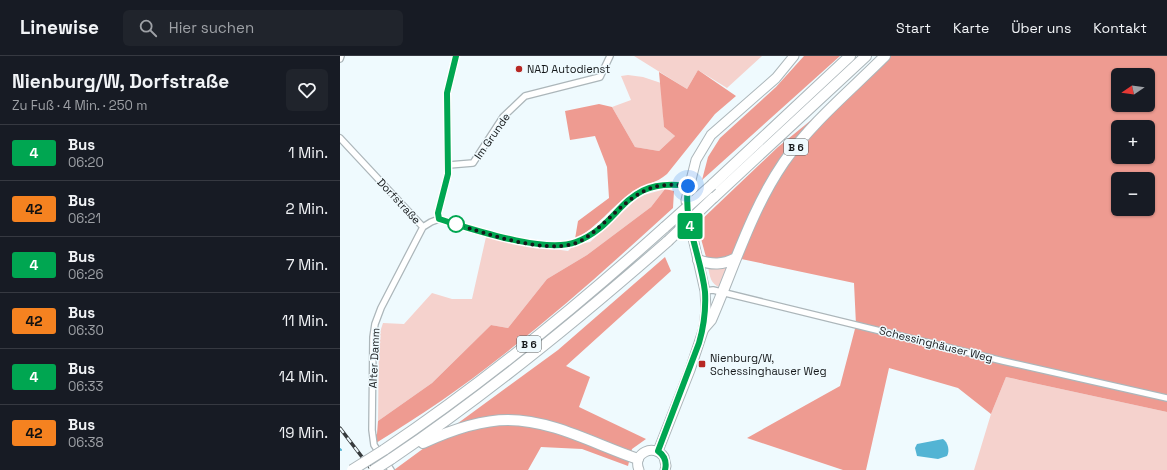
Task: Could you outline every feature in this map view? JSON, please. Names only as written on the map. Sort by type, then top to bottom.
[{"type":"highway","name":"B 6","points":[[352,470],[426,422],[501,367],[554,325],[712,185],[850,56]]},
{"type":"highway","name":"B 6","points":[[374,470],[508,376],[561,334],[668,241],[866,56]]},
{"type":"highway","name":"B 6","points":[[704,328],[711,320],[757,210],[784,162],[831,107],[884,56]]},
{"type":"highway","points":[[698,260],[710,264],[720,264],[736,258]]},
{"type":"highway","points":[[391,459],[459,428],[488,421],[508,420],[549,426],[638,459]]},
{"type":"main road","points":[[658,451],[690,370],[704,328],[706,309],[704,291],[686,200],[688,186],[696,160],[711,135],[776,78],[794,56]]},
{"type":"main road","points":[[639,470],[638,459],[645,451],[649,450],[658,451],[664,457],[666,466],[665,470]]},
{"type":"street","points":[[439,219],[438,213],[449,165],[447,93],[456,56]]},
{"type":"street","name":"Im Grunde","points":[[449,165],[473,163],[503,117],[525,96],[600,77],[610,56]]},
{"type":"street","name":"Dorfstraße","points":[[340,138],[423,227],[439,219],[537,246],[575,243],[592,234],[633,196],[645,189],[663,185],[688,186]]},
{"type":"street","name":"Alter Damm","points":[[391,470],[374,445],[372,430],[373,337],[381,308],[423,227]]},
{"type":"street","name":"Schessinghäuser Weg","points":[[704,291],[713,290],[1003,361],[1167,398]]},
{"type":"shaded area","points":[[634,56],[762,56],[727,88],[698,70],[687,89]]},
{"type":"shaded area","points":[[804,56],[840,56],[702,180],[708,157],[720,138],[776,87]]},
{"type":"shaded area","points":[[890,56],[1167,56],[1167,412],[1006,377],[991,414],[958,388],[889,368],[866,470],[843,470],[747,438],[840,386],[856,325],[854,283],[727,256],[716,259],[706,257],[697,224],[778,147]]},
{"type":"shaded area","points":[[698,70],[736,96],[715,114],[667,174],[659,180],[632,192],[591,229],[575,239],[578,221],[609,198],[607,167],[595,136],[570,140],[565,111],[599,104],[612,107],[635,147],[659,151],[675,136],[664,127],[659,72],[687,89]]},
{"type":"shaded area","points":[[628,75],[643,77],[661,83],[664,127],[675,136],[659,151],[635,147],[612,107],[631,100],[621,76]]},
{"type":"shaded area","points":[[665,189],[651,207],[587,255],[547,279],[508,328],[491,325],[432,383],[378,421],[379,335],[383,323],[404,324],[432,293],[452,299],[472,299],[486,237],[518,244],[568,251],[574,245],[590,242],[640,196]]},
{"type":"shaded area","points":[[665,189],[674,191],[673,208],[590,283],[547,320],[488,367],[425,412],[376,443],[374,436],[377,434],[378,421],[432,383],[491,325],[508,328],[547,279],[587,255],[651,207]]},
{"type":"shaded area","points":[[665,257],[671,271],[566,366],[590,377],[579,407],[646,439],[632,449],[628,466],[582,449],[541,447],[528,470],[394,470],[558,350]]},
{"type":"shaded area","points":[[730,264],[721,288],[711,279],[708,267]]},
{"type":"shaded area","points":[[1006,377],[1167,412],[1167,470],[974,470],[991,414]]},
{"type":"water","points":[[943,439],[948,447],[947,456],[938,459],[917,456],[915,448],[917,444]]},
{"type":"railway","points":[[340,428],[372,470]]},
{"type":"bus line","name":"4","points":[[456,56],[447,93],[449,170],[438,213],[439,219],[537,246],[561,245],[575,243],[592,234],[633,196],[645,189],[663,185],[688,186],[686,200],[688,216],[702,276],[706,309],[704,328],[690,370],[658,451],[662,454],[666,461],[665,470]]},
{"type":"place","name":"NAD Autodienst","points":[[519,69]]},
{"type":"place","name":"Nienburg/W, Schessinghauser Weg","points":[[702,364]]},
{"type":"route","points":[[456,224],[537,246],[575,243],[592,234],[633,196],[645,189],[663,185],[688,186]]}]
